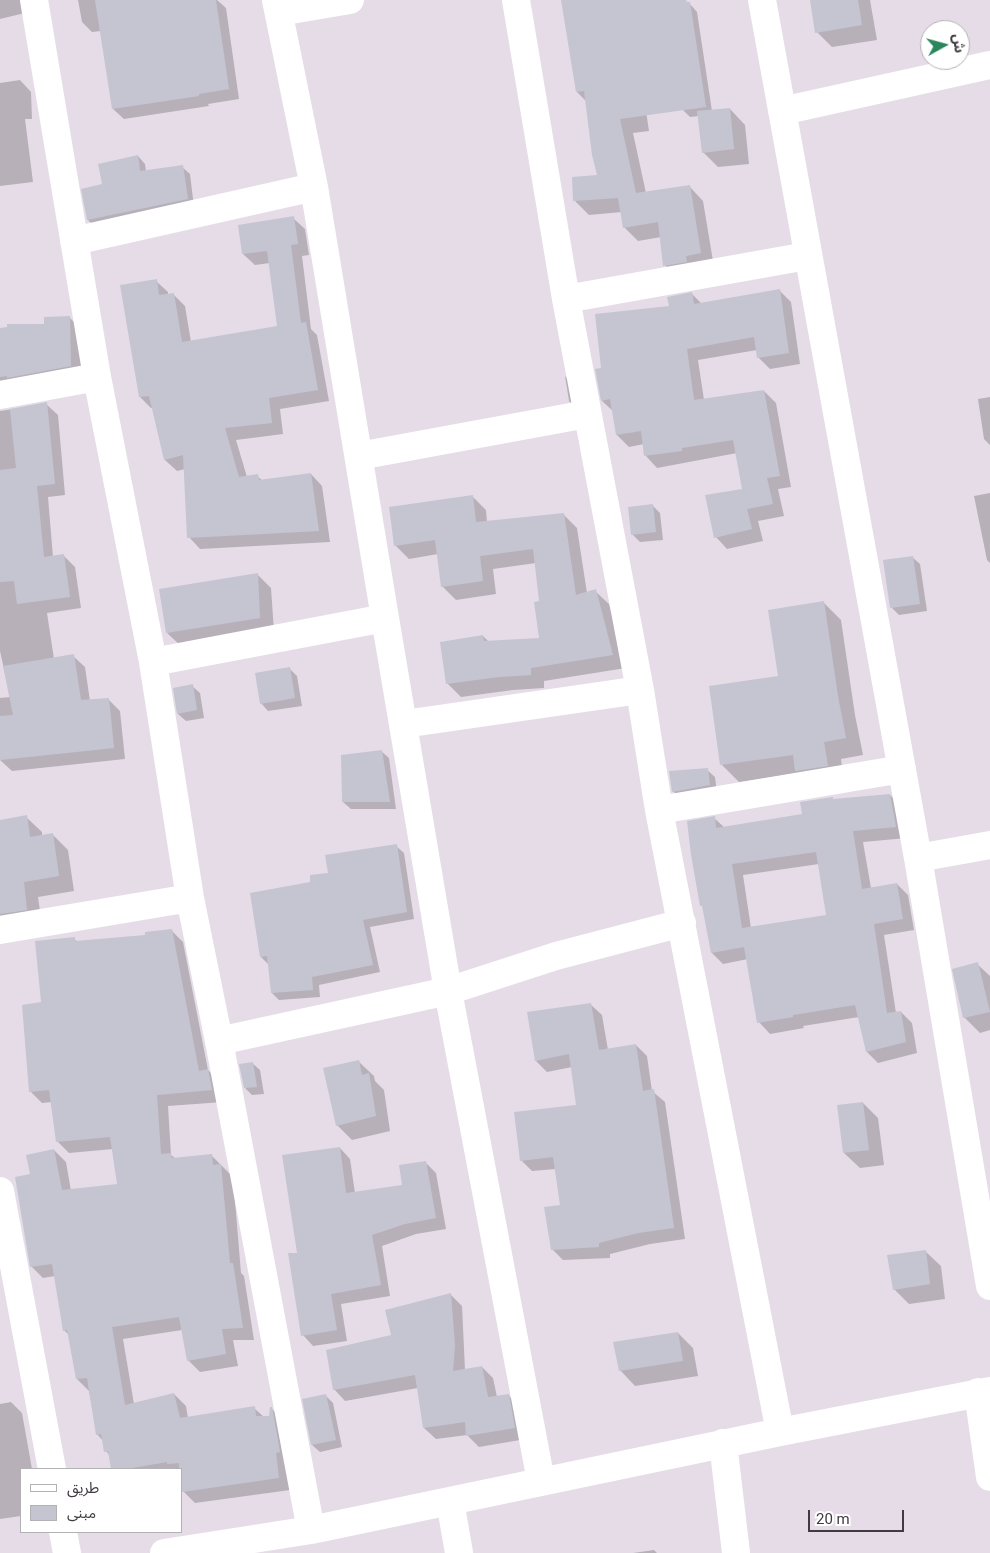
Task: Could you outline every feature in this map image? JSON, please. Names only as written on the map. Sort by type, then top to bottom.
[{"type":"street","points":[[34,0],[97,377],[153,662],[190,898],[219,1041],[311,1530]]},
{"type":"street","points":[[350,0],[278,6],[314,187],[448,991],[541,1481]]},
{"type":"street","points":[[516,0],[566,299],[640,690],[659,810],[780,1432]]},
{"type":"street","points":[[762,0],[918,858],[990,1286]]},
{"type":"street","points":[[782,111],[990,65]]},
{"type":"street","points":[[74,241],[314,187]]},
{"type":"street","points":[[566,299],[808,256]]},
{"type":"street","points":[[0,395],[97,377]]},
{"type":"street","points":[[359,456],[587,414]]},
{"type":"street","points":[[153,662],[385,618]]},
{"type":"street","points":[[404,724],[640,690]]},
{"type":"street","points":[[659,810],[902,769]]},
{"type":"street","points":[[918,858],[990,845]]},
{"type":"street","points":[[0,930],[190,898]]},
{"type":"street","points":[[219,1041],[448,991],[556,956],[682,923]]},
{"type":"street","points":[[0,1191],[52,1468]]},
{"type":"street","points":[[182,1552],[311,1530],[541,1481],[984,1392],[990,1477]]},
{"type":"street","points":[[723,1444],[736,1553]]},
{"type":"street","points":[[450,1501],[459,1553]]},
{"type":"street","points":[[63,1533],[67,1553]]},
{"type":"building","points":[[95,0],[216,0],[229,89],[199,94],[199,96],[112,109]]},
{"type":"building","points":[[561,0],[686,0],[690,2],[706,107],[620,119],[636,193],[690,185],[701,253],[686,256],[687,262],[663,266],[658,222],[623,228],[618,198],[573,201],[572,177],[597,175],[592,155],[584,91],[576,92]]},
{"type":"building","points":[[810,0],[858,0],[862,25],[815,33]]},
{"type":"building","points":[[730,108],[734,149],[702,153],[697,111]]},
{"type":"building","points":[[138,155],[140,171],[183,165],[188,199],[87,220],[81,189],[102,184],[98,164]]},
{"type":"building","points":[[294,216],[298,244],[291,245],[301,323],[306,322],[318,390],[269,398],[272,423],[225,428],[239,477],[258,474],[259,480],[311,473],[319,531],[187,538],[183,455],[164,460],[149,396],[139,397],[120,285],[157,279],[159,295],[174,293],[182,342],[277,326],[267,251],[242,254],[238,225]]},
{"type":"building","points":[[780,289],[789,353],[757,358],[754,337],[687,349],[694,400],[764,390],[780,476],[767,478],[773,504],[747,509],[752,529],[714,538],[705,495],[742,489],[733,440],[682,448],[682,451],[644,456],[641,431],[616,435],[610,399],[601,401],[595,369],[601,368],[595,314],[669,306],[667,297],[692,292],[694,304]]},
{"type":"building","points":[[70,316],[71,366],[7,378],[7,376],[0,377],[0,328],[7,327],[7,324],[44,324],[44,317]]},
{"type":"building","points":[[47,402],[55,484],[37,486],[44,557],[64,554],[70,597],[17,604],[14,581],[0,582],[0,470],[16,468],[10,409]]},
{"type":"building","points":[[473,495],[476,522],[564,513],[576,595],[596,589],[613,655],[531,668],[531,675],[446,684],[440,642],[483,635],[484,641],[539,638],[534,602],[539,601],[533,549],[480,556],[483,581],[441,587],[435,540],[394,546],[389,507]]},
{"type":"building","points":[[653,504],[656,532],[631,535],[628,507]]},
{"type":"building","points":[[913,556],[920,604],[890,608],[883,560]]},
{"type":"building","points":[[258,573],[260,618],[166,633],[159,589]]},
{"type":"building","points":[[824,601],[846,738],[824,742],[828,766],[795,771],[793,755],[720,765],[709,686],[778,676],[768,610]]},
{"type":"building","points":[[74,654],[81,700],[109,698],[114,748],[0,760],[0,716],[13,715],[3,666]]},
{"type":"building","points":[[290,667],[295,698],[260,704],[255,673]]},
{"type":"building","points":[[193,684],[197,710],[177,714],[173,688]]},
{"type":"building","points":[[382,750],[390,802],[342,802],[341,755]]},
{"type":"building","points":[[708,768],[710,785],[672,792],[669,771]]},
{"type":"building","points":[[890,794],[896,827],[853,831],[862,889],[897,883],[903,919],[874,924],[887,1013],[901,1011],[906,1042],[866,1052],[855,1005],[757,1023],[744,947],[711,953],[691,855],[687,821],[715,816],[716,828],[802,814],[800,802],[833,797],[833,799]],"holes":[[[816,852],[826,915],[742,928],[732,864]]]},
{"type":"building","points":[[27,815],[30,837],[53,833],[59,876],[24,882],[27,910],[0,914],[0,820]]},
{"type":"building","points":[[397,844],[407,912],[363,920],[373,965],[312,977],[313,990],[271,993],[267,956],[260,957],[250,893],[310,882],[310,875],[328,873],[325,855]]},
{"type":"building","points":[[172,929],[199,1071],[208,1069],[212,1090],[157,1095],[161,1154],[171,1153],[172,1158],[212,1154],[213,1165],[221,1164],[230,1263],[233,1263],[243,1328],[222,1329],[226,1354],[187,1361],[179,1317],[112,1327],[125,1405],[174,1393],[180,1418],[255,1406],[256,1416],[269,1416],[270,1407],[272,1407],[280,1452],[276,1453],[279,1478],[182,1492],[182,1468],[179,1468],[179,1463],[167,1464],[167,1462],[132,1468],[111,1468],[108,1451],[104,1452],[101,1434],[96,1435],[87,1378],[76,1379],[67,1330],[63,1331],[52,1264],[30,1267],[15,1177],[30,1174],[26,1155],[54,1149],[62,1190],[117,1184],[110,1137],[56,1142],[49,1090],[29,1092],[22,1005],[41,1002],[35,941],[75,937],[75,941],[145,935],[145,932]]},
{"type":"building","points":[[978,962],[990,1012],[963,1018],[952,969]]},
{"type":"building","points":[[591,1003],[599,1050],[636,1044],[643,1091],[654,1089],[674,1228],[638,1233],[599,1243],[599,1247],[551,1250],[544,1207],[560,1205],[553,1157],[520,1161],[514,1112],[576,1105],[569,1054],[535,1061],[527,1012]]},
{"type":"building","points":[[359,1060],[362,1075],[369,1073],[376,1116],[336,1126],[323,1068]]},
{"type":"building","points":[[253,1062],[257,1087],[244,1088],[239,1064]]},
{"type":"building","points":[[863,1102],[869,1150],[843,1153],[837,1105]]},
{"type":"building","points":[[340,1147],[346,1193],[402,1185],[399,1165],[426,1161],[436,1218],[405,1224],[372,1235],[381,1285],[331,1294],[337,1330],[301,1336],[288,1253],[297,1253],[282,1155]]},
{"type":"building","points":[[926,1250],[930,1284],[893,1290],[887,1255]]},
{"type":"building","points":[[451,1293],[455,1346],[453,1371],[482,1366],[488,1397],[509,1394],[515,1428],[466,1436],[465,1422],[423,1428],[415,1375],[333,1390],[326,1350],[391,1335],[385,1310]]},
{"type":"building","points":[[678,1332],[683,1361],[619,1371],[613,1342]]},
{"type":"building","points":[[326,1394],[336,1440],[311,1445],[302,1399]]}]
